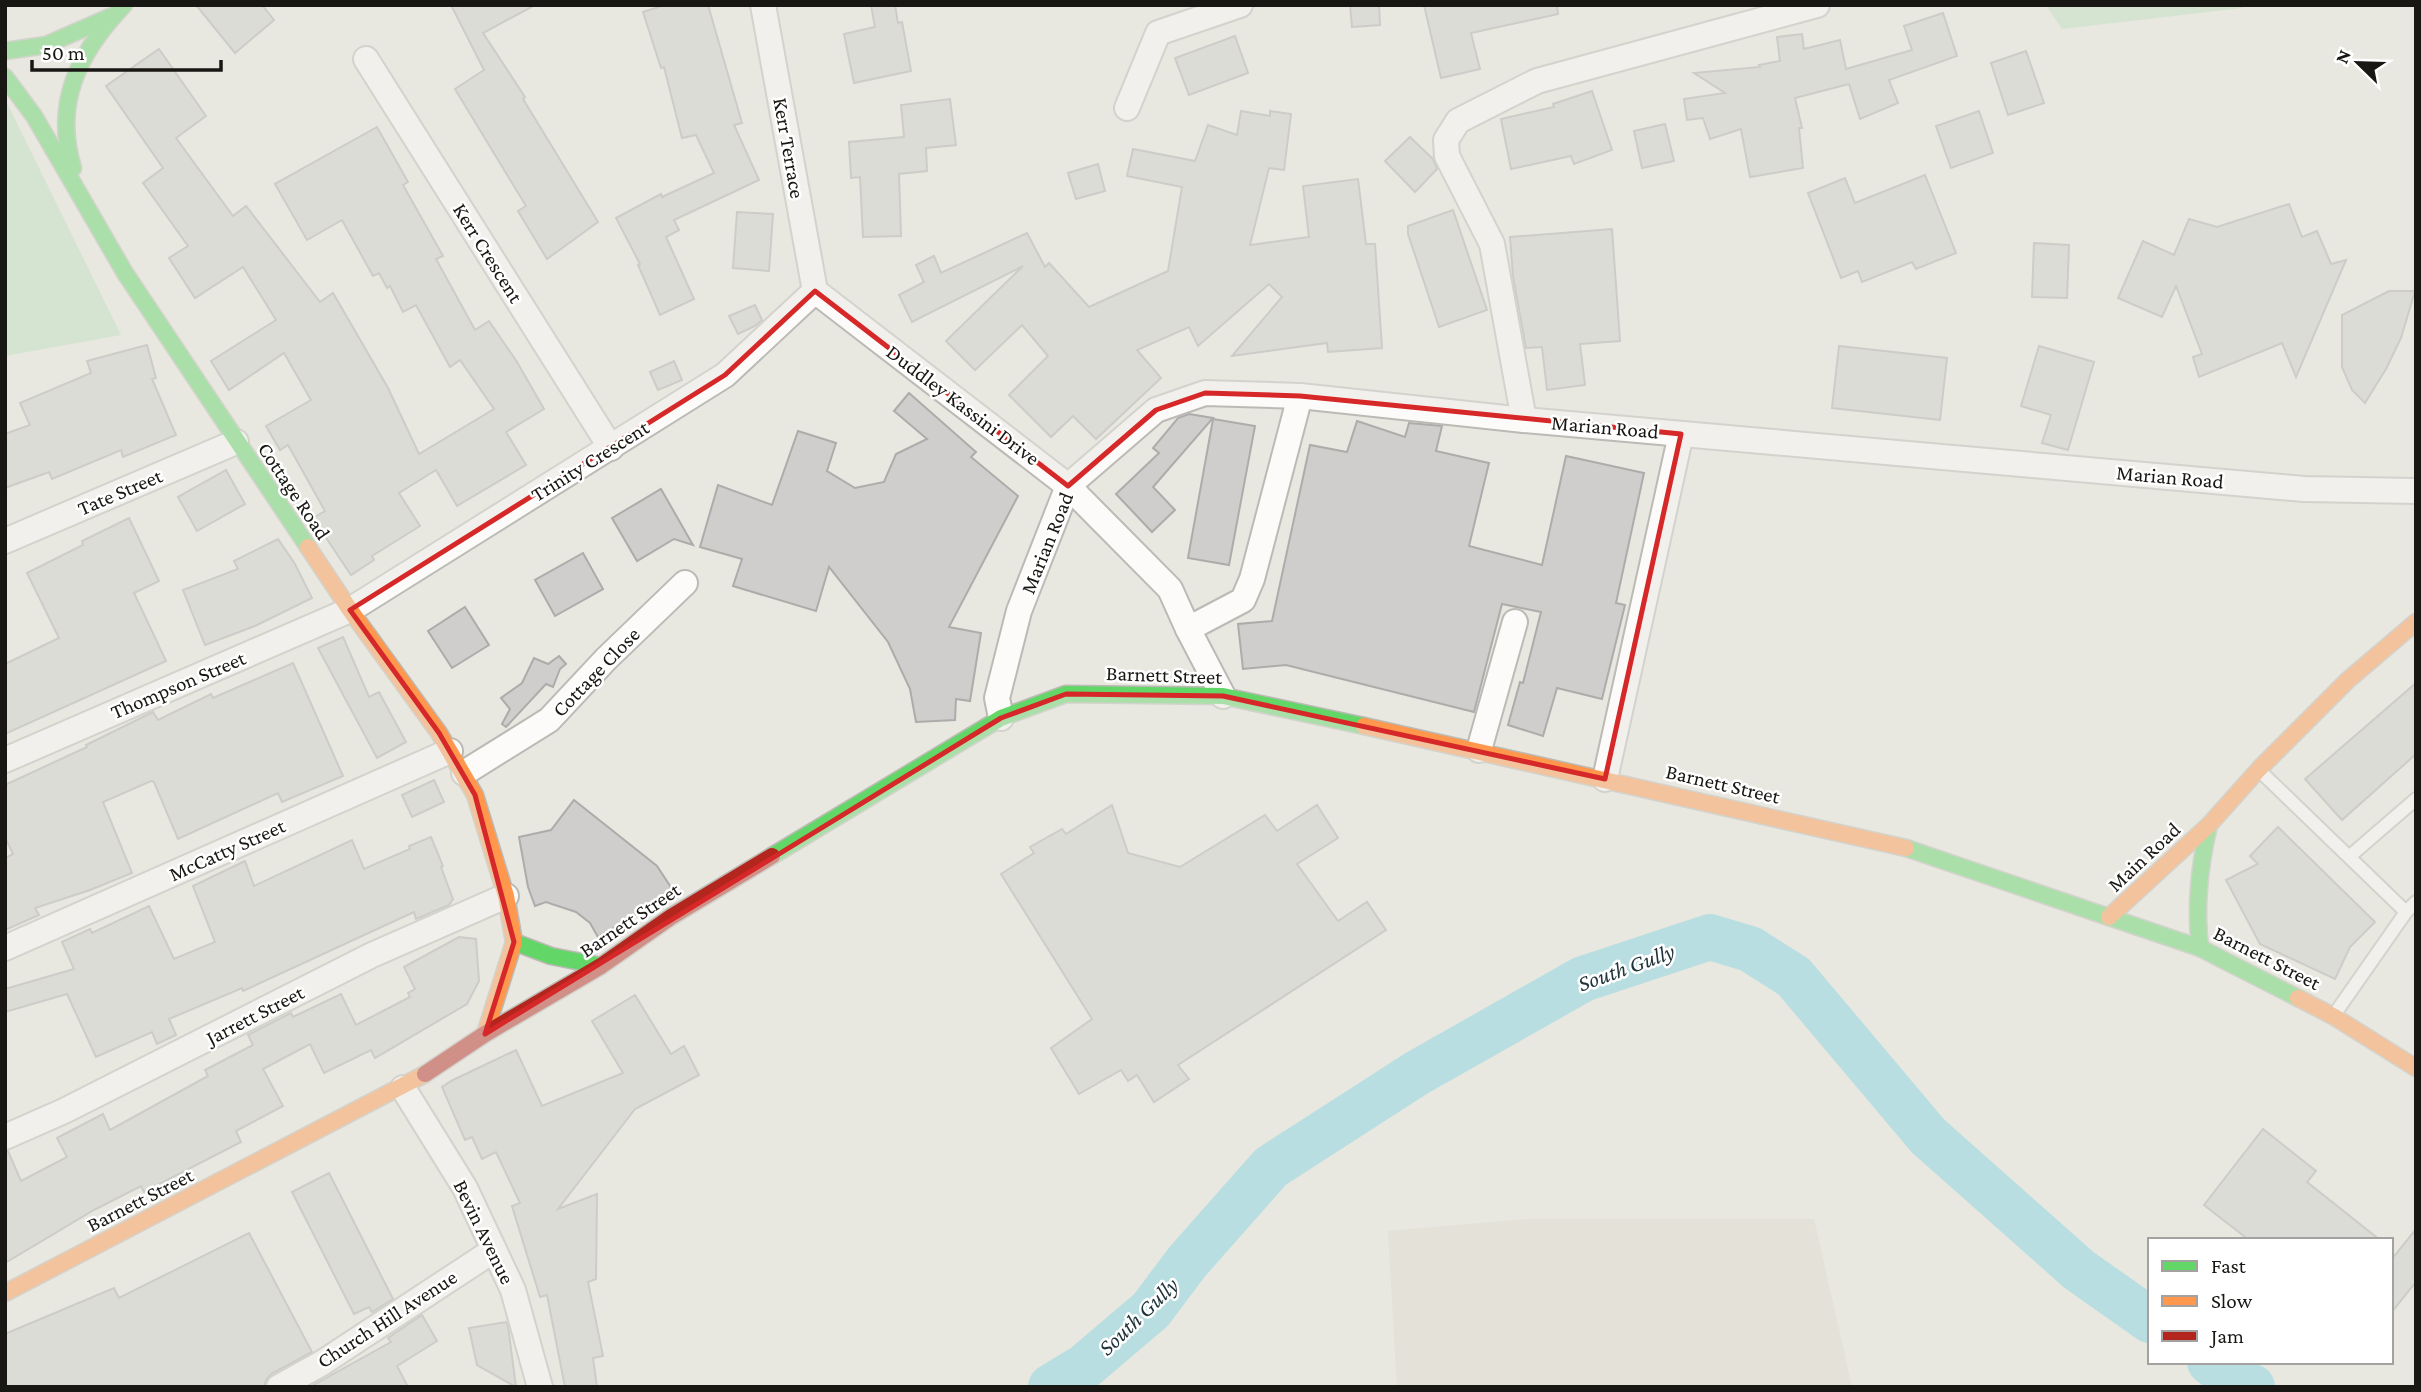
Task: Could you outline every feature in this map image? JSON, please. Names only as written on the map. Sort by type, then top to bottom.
[{"type":"main road","points":[[5,51],[19,52],[50,46],[118,10]]},
{"type":"main road","points":[[79,192],[65,137],[66,108],[75,77],[86,53],[118,10]]},
{"type":"main road","name":"Cottage Road","points":[[5,77],[34,116],[125,273],[236,442],[350,610],[439,733],[464,773],[475,795],[506,896],[514,942],[485,1034]]},
{"type":"main road","points":[[2209,825],[2259,769],[2348,680],[2416,622]]},
{"type":"main road","name":"Barnett Street","points":[[5,1293],[403,1088],[485,1034],[601,966],[671,917],[1001,718],[1066,694],[1223,696],[1479,750],[1893,844],[2200,948],[2333,1016],[2414,1065]]},
{"type":"main road","name":"Main Road","points":[[2109,917],[2209,825]]},
{"type":"main road","name":"Main Road","points":[[2200,948],[2195,910],[2199,864],[2209,825]]},
{"type":"main road","points":[[514,942],[551,956],[601,966]]},
{"type":"street","name":"Kerr Terrace","points":[[763,5],[815,291]]},
{"type":"street","points":[[1128,108],[1158,33],[1240,5]]},
{"type":"street","points":[[1524,420],[1492,244],[1447,156],[1446,140],[1458,121],[1537,81],[1810,6]]},
{"type":"street","name":"Kerr Crescent","points":[[366,59],[611,448]]},
{"type":"street","name":"Trinity Crescent","points":[[350,610],[725,375],[815,291]]},
{"type":"street","name":"Duddley Kassini Drive","points":[[815,291],[1068,486],[1170,589],[1223,696]]},
{"type":"street","name":"Marian Road","points":[[1001,718],[997,698],[1019,611],[1068,486],[1156,410],[1205,393],[1300,396],[1524,420],[2290,487],[2416,491]]},
{"type":"street","points":[[1188,629],[1243,600],[1252,579],[1300,396]]},
{"type":"street","points":[[1605,779],[1681,434]]},
{"type":"street","name":"Tate Street","points":[[5,541],[236,442]]},
{"type":"street","name":"Cottage Close","points":[[464,773],[549,720],[606,659],[685,583]]},
{"type":"street","name":"Thompson Street","points":[[5,760],[350,610]]},
{"type":"street","points":[[1479,750],[1515,622]]},
{"type":"street","name":"McCatty Street","points":[[5,948],[450,751]]},
{"type":"street","name":"Jarrett Street","points":[[5,1137],[76,1105],[372,955],[506,896]]},
{"type":"street","name":"Bevin Avenue","points":[[403,1088],[465,1188],[513,1290],[540,1387]]},
{"type":"street","name":"Church Hill Avenue","points":[[279,1387],[322,1363],[494,1250]]},
{"type":"lane","points":[[2259,769],[2406,912]]},
{"type":"lane","points":[[2350,856],[2416,799]]},
{"type":"lane","points":[[2333,1016],[2406,912],[2416,902]]},
{"type":"highlighted area","points":[[815,291],[1068,486],[1156,410],[1205,393],[1300,396],[1681,434],[1605,779],[1223,696],[1066,694],[1001,718],[485,1034],[514,942],[475,795],[439,733],[350,610],[725,375]]},
{"type":"shaded area","points":[[1527,1219],[1814,1219],[1852,1387],[1397,1387],[1388,1231]]},
{"type":"green space","points":[[2046,5],[2243,5],[2242,8],[2062,29]]},
{"type":"green space","points":[[5,104],[8,105],[121,335],[5,356]]},
{"type":"building","points":[[196,5],[262,5],[274,20],[235,53]]},
{"type":"building","points":[[451,5],[535,5],[483,33],[525,97],[523,99],[598,222],[547,259],[518,211],[526,206],[455,89],[484,70]]},
{"type":"building","points":[[665,5],[708,5],[742,123],[734,125],[759,180],[674,220],[679,230],[666,237],[694,299],[660,315],[638,265],[640,264],[616,218],[661,194],[662,197],[714,173],[696,135],[682,138],[664,67],[661,68],[643,12]]},
{"type":"building","points":[[871,5],[895,5],[898,23],[902,22],[911,71],[854,83],[844,34],[875,27]]},
{"type":"building","points":[[1350,5],[1379,5],[1380,25],[1352,27]]},
{"type":"building","points":[[1424,5],[1557,5],[1558,14],[1471,33],[1480,69],[1441,78]]},
{"type":"building","points":[[1943,13],[1957,56],[1889,80],[1898,103],[1860,119],[1849,84],[1795,98],[1802,128],[1799,128],[1803,168],[1750,177],[1741,129],[1710,139],[1703,118],[1687,120],[1684,99],[1725,93],[1694,73],[1760,67],[1759,65],[1780,61],[1777,37],[1802,34],[1804,49],[1840,40],[1846,69],[1912,50],[1904,26]]},
{"type":"building","points":[[1235,36],[1248,73],[1189,95],[1175,58]]},
{"type":"building","points":[[159,49],[206,116],[176,138],[233,216],[246,206],[320,302],[333,293],[388,388],[419,454],[494,409],[460,360],[450,367],[416,305],[403,312],[390,286],[387,288],[379,273],[373,276],[342,220],[307,240],[275,184],[377,127],[408,182],[403,185],[443,256],[436,259],[475,330],[489,321],[544,409],[506,432],[526,465],[457,506],[436,470],[399,493],[420,526],[372,556],[374,560],[351,575],[313,518],[325,511],[288,445],[280,450],[266,426],[311,400],[284,353],[229,390],[211,361],[276,320],[243,267],[195,298],[169,258],[188,246],[143,183],[163,168],[106,86]]},
{"type":"building","points":[[2026,51],[2044,103],[2008,115],[1991,63]]},
{"type":"building","points":[[1592,91],[1612,150],[1574,164],[1571,156],[1511,169],[1501,119],[1554,107],[1553,104]]},
{"type":"building","points":[[950,99],[956,145],[926,148],[927,171],[899,174],[901,236],[863,237],[860,177],[851,178],[849,142],[904,137],[901,105]]},
{"type":"building","points":[[1241,111],[1270,116],[1270,111],[1291,114],[1284,170],[1269,168],[1250,245],[1309,237],[1303,186],[1358,179],[1366,244],[1375,244],[1382,348],[1328,352],[1327,343],[1232,356],[1282,297],[1269,284],[1198,346],[1189,327],[1137,350],[1161,378],[1096,439],[1073,416],[1051,437],[1009,395],[1048,356],[1022,325],[975,370],[946,341],[1023,266],[912,322],[899,295],[924,282],[916,265],[934,256],[941,273],[1027,233],[1045,267],[1049,263],[1089,307],[1168,271],[1182,187],[1127,176],[1133,149],[1195,161],[1208,125],[1237,135]]},
{"type":"building","points":[[1979,111],[1993,153],[1951,168],[1936,126]]},
{"type":"building","points":[[1665,124],[1674,161],[1642,168],[1634,131]]},
{"type":"building","points":[[1410,137],[1433,159],[1437,169],[1415,192],[1385,161]]},
{"type":"building","points":[[1098,164],[1105,191],[1076,199],[1068,173]]},
{"type":"building","points":[[1925,175],[1956,253],[1916,269],[1912,262],[1862,282],[1858,271],[1841,278],[1808,193],[1845,178],[1855,203]]},
{"type":"building","points":[[2289,204],[2302,237],[2317,231],[2331,264],[2346,260],[2296,377],[2282,343],[2199,377],[2193,357],[2202,354],[2176,286],[2162,317],[2118,298],[2143,241],[2174,255],[2189,219],[2217,227]]},
{"type":"building","points":[[1453,210],[1487,310],[1439,327],[1408,234],[1408,226]]},
{"type":"building","points":[[737,212],[773,214],[769,271],[733,268]]},
{"type":"building","points":[[1612,229],[1620,341],[1580,344],[1585,385],[1547,390],[1542,347],[1526,348],[1513,276],[1510,237]]},
{"type":"building","points":[[2034,243],[2069,245],[2067,298],[2032,297]]},
{"type":"building","points":[[2389,291],[2415,291],[2401,338],[2365,403],[2352,390],[2342,367],[2342,315]]},
{"type":"building","points":[[755,305],[762,320],[738,334],[729,316]]},
{"type":"building","points":[[147,345],[156,378],[152,379],[176,435],[123,457],[121,450],[52,479],[49,472],[5,488],[5,434],[30,425],[20,403],[91,373],[87,361]]},
{"type":"building","points":[[1839,346],[1947,358],[1940,420],[1832,408]]},
{"type":"building","points":[[2039,346],[2094,362],[2068,450],[2042,443],[2051,415],[2021,406]]},
{"type":"building","points":[[674,361],[682,380],[658,390],[650,372]]},
{"type":"building","points":[[909,393],[976,452],[971,457],[1018,496],[949,627],[981,633],[970,701],[956,699],[955,720],[916,722],[910,689],[888,642],[829,567],[816,611],[733,586],[742,559],[700,547],[718,485],[772,505],[798,431],[836,443],[827,471],[855,488],[884,482],[896,454],[927,439],[894,411]]},
{"type":"building","points":[[1189,414],[1213,418],[1153,487],[1175,510],[1152,532],[1116,494],[1159,453],[1153,448],[1178,418]]},
{"type":"building","points":[[1213,419],[1255,426],[1229,565],[1188,558]]},
{"type":"building","points":[[1357,421],[1405,437],[1409,423],[1442,426],[1436,451],[1489,463],[1469,546],[1542,565],[1566,456],[1644,473],[1616,603],[1625,605],[1602,699],[1557,688],[1543,736],[1508,725],[1520,682],[1523,683],[1541,612],[1502,604],[1474,712],[1286,665],[1243,669],[1238,624],[1272,621],[1310,445],[1347,452]]},
{"type":"building","points":[[226,470],[245,504],[197,531],[178,497]]},
{"type":"building","points":[[661,489],[693,545],[674,539],[637,561],[612,518]]},
{"type":"building","points":[[129,518],[159,581],[134,593],[166,661],[5,734],[5,664],[59,638],[27,573]]},
{"type":"building","points":[[278,539],[295,564],[312,598],[255,626],[205,645],[183,590],[238,569],[234,561]]},
{"type":"building","points":[[583,553],[603,589],[555,616],[535,580]]},
{"type":"building","points":[[465,607],[489,645],[452,668],[428,631]]},
{"type":"building","points":[[343,637],[369,697],[379,692],[406,742],[377,758],[318,648]]},
{"type":"building","points":[[559,656],[566,664],[560,669],[553,687],[546,684],[506,727],[502,724],[510,709],[501,698],[522,683],[534,658],[548,664]]},
{"type":"building","points":[[293,663],[343,776],[282,802],[278,793],[178,839],[154,782],[103,802],[132,873],[35,908],[39,915],[5,930],[5,858],[13,854],[5,837],[5,785],[87,747],[86,745],[153,712],[158,720],[211,694],[213,698]]},
{"type":"building","points":[[2416,683],[2416,754],[2342,820],[2305,779]]},
{"type":"building","points":[[434,780],[444,802],[412,817],[402,795]]},
{"type":"building","points":[[574,800],[657,866],[674,892],[598,937],[590,923],[576,912],[546,902],[535,906],[528,887],[519,837],[551,830]]},
{"type":"building","points":[[1112,805],[1128,853],[1180,867],[1265,815],[1277,831],[1317,805],[1338,838],[1297,864],[1338,921],[1367,902],[1386,930],[1178,1065],[1189,1079],[1154,1102],[1137,1075],[1128,1081],[1121,1070],[1079,1094],[1051,1048],[1092,1019],[1001,874],[1034,853],[1030,847],[1062,829],[1066,834]]},
{"type":"building","points":[[2278,827],[2375,922],[2350,947],[2335,979],[2260,944],[2226,880],[2258,864],[2250,856]]},
{"type":"building","points":[[431,837],[453,899],[449,905],[416,919],[414,912],[243,991],[242,988],[169,1019],[176,1035],[157,1044],[152,1032],[96,1057],[67,994],[5,1012],[5,989],[74,969],[62,942],[90,929],[92,933],[149,906],[174,959],[215,942],[193,886],[245,861],[254,886],[352,840],[364,869]]},
{"type":"building","points":[[459,937],[476,939],[479,981],[467,1004],[375,1058],[371,1050],[324,1073],[310,1044],[263,1069],[283,1106],[236,1131],[241,1142],[144,1192],[141,1186],[94,1210],[5,1263],[5,1152],[8,1151],[21,1181],[67,1157],[57,1138],[103,1114],[110,1130],[208,1076],[205,1070],[253,1045],[248,1035],[291,1013],[293,1017],[341,994],[356,1025],[410,997],[408,993],[415,989],[404,967]]},
{"type":"building","points":[[635,995],[671,1054],[684,1046],[699,1075],[635,1109],[558,1209],[597,1194],[596,1279],[588,1282],[603,1356],[593,1358],[597,1387],[565,1387],[547,1295],[540,1297],[512,1206],[520,1203],[496,1152],[482,1159],[472,1137],[465,1140],[442,1087],[516,1050],[542,1106],[623,1073],[592,1021]]},
{"type":"building","points":[[2263,1129],[2316,1171],[2307,1182],[2377,1238],[2246,1238],[2204,1205]]},
{"type":"building","points":[[329,1173],[393,1299],[372,1312],[369,1307],[354,1314],[292,1192]]},
{"type":"building","points":[[2416,1229],[2416,1282],[2393,1311],[2393,1258]]},
{"type":"building","points":[[249,1233],[312,1352],[271,1374],[264,1387],[5,1387],[5,1334],[114,1288],[119,1298]]},
{"type":"building","points":[[422,1315],[437,1341],[397,1366],[408,1387],[310,1387],[391,1342],[388,1338]]},
{"type":"building","points":[[506,1322],[516,1387],[477,1365],[469,1328]]},
{"type":"waterway","name":"South Gully","points":[[1051,1387],[1084,1367],[1151,1310],[1187,1262],[1271,1167],[1417,1073],[1583,979],[1710,937],[1750,949],[1794,977],[1928,1136],[2079,1270],[2148,1319]]},
{"type":"waterway","name":"South Gully","points":[[2213,1364],[2230,1377],[2252,1387]]},
{"type":"traffic: fast","points":[[73,168],[66,122],[68,100],[74,80],[94,41],[124,5]]},
{"type":"traffic: fast","points":[[5,51],[46,45],[110,17]]},
{"type":"traffic: fast","points":[[5,77],[34,116],[125,273],[308,547]]},
{"type":"traffic: fast","points":[[772,856],[1001,718],[1066,694],[1223,696],[1364,726]]},
{"type":"traffic: fast","points":[[2200,948],[2199,886],[2209,825]]},
{"type":"traffic: fast","points":[[1906,848],[2200,948],[2298,998]]},
{"type":"traffic: fast","points":[[514,942],[551,956],[601,966]]},
{"type":"traffic: slow","points":[[308,547],[439,733],[475,795],[506,896],[514,942],[485,1034]]},
{"type":"traffic: slow","points":[[2109,917],[2209,825],[2259,769],[2348,680],[2416,622]]},
{"type":"traffic: slow","points":[[1364,726],[1906,848]]},
{"type":"traffic: slow","points":[[2298,998],[2333,1016],[2416,1068]]},
{"type":"traffic: slow","points":[[5,1293],[425,1074]]},
{"type":"traffic: jam","points":[[425,1074],[485,1034],[601,966],[671,917],[772,856]]}]
